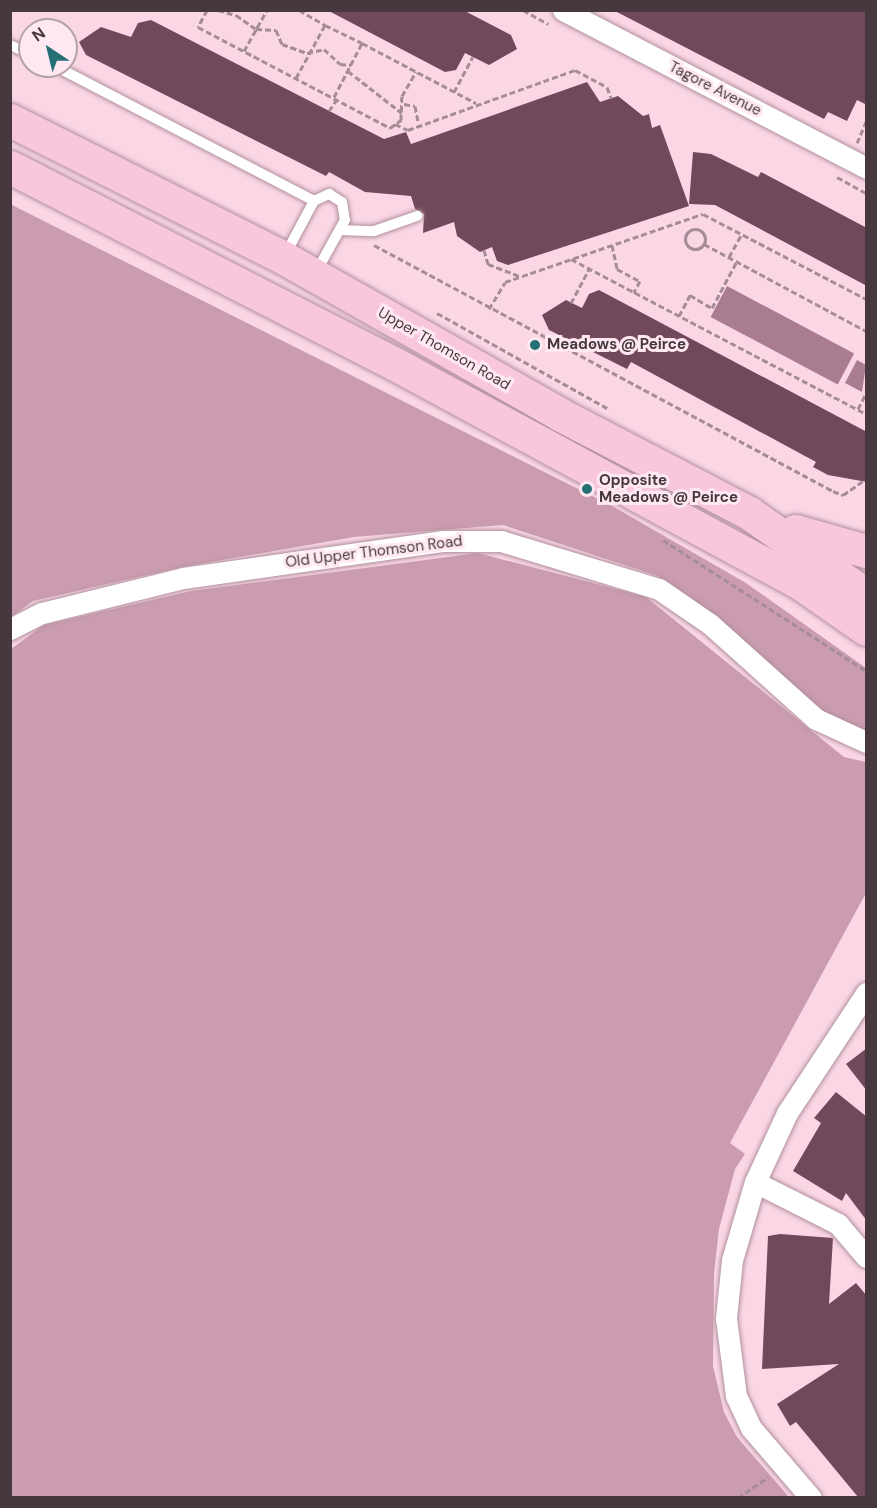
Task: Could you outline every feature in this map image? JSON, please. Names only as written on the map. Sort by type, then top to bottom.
[{"type":"main road","name":"Upper Thomson Road","points":[[10,120],[284,258],[561,415],[749,513],[867,595]]},
{"type":"main road","points":[[10,167],[467,403],[797,581],[867,629]]},
{"type":"main road","points":[[749,513],[834,546],[867,551]]},
{"type":"street","name":"Tagore Avenue","points":[[563,10],[863,161]]},
{"type":"street","name":"Old Upper Thomson Road","points":[[10,629],[42,613],[183,578],[443,541],[501,541],[659,589],[710,624],[816,719],[867,742]]},
{"type":"street","points":[[811,1497],[750,1428],[736,1396],[726,1318],[732,1260],[754,1182],[787,1113],[867,993]]},
{"type":"street","points":[[754,1182],[838,1224],[867,1257]]},
{"type":"lane","points":[[78,78],[314,201]]},
{"type":"lane","points":[[284,258],[314,201],[329,194],[342,202],[343,225],[315,275]]},
{"type":"lane","points":[[343,225],[361,230],[417,216]]},
{"type":"path","points":[[207,10],[198,27],[390,128],[402,112],[404,104],[402,96],[416,72]]},
{"type":"path","points":[[218,10],[236,15],[256,29],[272,29],[282,44],[311,52],[324,49],[340,64],[351,65]]},
{"type":"path","points":[[244,51],[267,10]]},
{"type":"path","points":[[299,10],[476,103]]},
{"type":"path","points":[[296,78],[325,25]]},
{"type":"path","points":[[329,111],[362,43]]},
{"type":"path","points":[[454,92],[474,57]]},
{"type":"path","points":[[394,124],[408,130],[418,122],[575,70],[607,87],[611,98]]},
{"type":"path","points":[[348,71],[402,112]]},
{"type":"path","points":[[404,104],[415,106],[418,122]]},
{"type":"path","points":[[863,161],[867,122]]},
{"type":"path","points":[[488,311],[505,282],[703,214],[867,299]]},
{"type":"path","points":[[687,220],[690,230],[685,238],[689,247],[704,244],[867,331]]},
{"type":"path","points":[[361,230],[372,244],[488,311]]},
{"type":"path","points":[[690,230],[702,231],[704,244]]},
{"type":"path","points":[[729,257],[742,234]]},
{"type":"path","points":[[612,245],[617,269],[640,281],[634,292]]},
{"type":"path","points":[[484,250],[488,264],[521,276]]},
{"type":"path","points":[[571,259],[867,414]]},
{"type":"path","points":[[679,316],[690,295],[712,308],[737,261]]},
{"type":"path","points":[[572,303],[589,269]]},
{"type":"path","points":[[488,311],[494,307],[833,491],[843,495],[863,482]]},
{"type":"path","points":[[432,310],[618,414]]},
{"type":"path","points":[[858,409],[867,393]]},
{"type":"path","points":[[655,535],[867,671]]},
{"type":"path","points":[[738,1497],[783,1467]]},
{"type":"shaded area","points":[[10,204],[614,507],[746,583],[866,668],[866,737],[858,739],[658,576],[503,525],[354,537],[182,567],[33,601],[11,617]]},
{"type":"shaded area","points":[[727,286],[854,354],[838,385],[711,317]]},
{"type":"shaded area","points":[[857,360],[866,365],[862,392],[845,383]]},
{"type":"shaded area","points":[[478,553],[646,597],[844,757],[866,762],[866,893],[730,1143],[745,1154],[735,1169],[719,1229],[714,1273],[713,1366],[724,1412],[737,1437],[789,1497],[11,1497],[11,649],[44,625],[191,591]]},
{"type":"building","points":[[327,10],[463,10],[511,35],[517,49],[489,65],[465,53],[456,70],[445,72]]},
{"type":"building","points":[[613,10],[867,10],[867,105],[857,100],[847,121],[828,112],[824,119]]},
{"type":"building","points":[[151,20],[384,139],[406,132],[411,144],[587,82],[600,102],[618,96],[643,116],[649,114],[652,128],[660,125],[689,206],[508,265],[497,261],[492,247],[480,252],[457,236],[454,222],[423,233],[424,214],[415,209],[411,196],[365,192],[329,172],[326,176],[86,55],[79,42],[101,27],[131,37],[138,23]]},
{"type":"building","points":[[693,152],[711,154],[758,177],[761,172],[867,228],[867,286],[715,205],[689,204]]},
{"type":"building","points":[[599,290],[867,432],[867,482],[828,475],[813,467],[816,462],[631,362],[627,369],[549,330],[542,315],[566,300],[582,308],[589,294]]},
{"type":"building","points":[[867,1048],[867,1091],[846,1064]]},
{"type":"building","points":[[836,1092],[867,1117],[867,1221],[846,1193],[842,1201],[793,1171],[821,1123],[814,1118]]},
{"type":"building","points":[[780,1234],[833,1238],[829,1304],[856,1283],[867,1296],[867,1497],[858,1497],[796,1422],[790,1426],[777,1404],[839,1364],[762,1369],[768,1236]]},
{"type":"place","name":"Meadows @ Peirce","points":[[535,345]]},
{"type":"place","name":"Opposite Meadows @ Peirce","points":[[587,489]]}]
